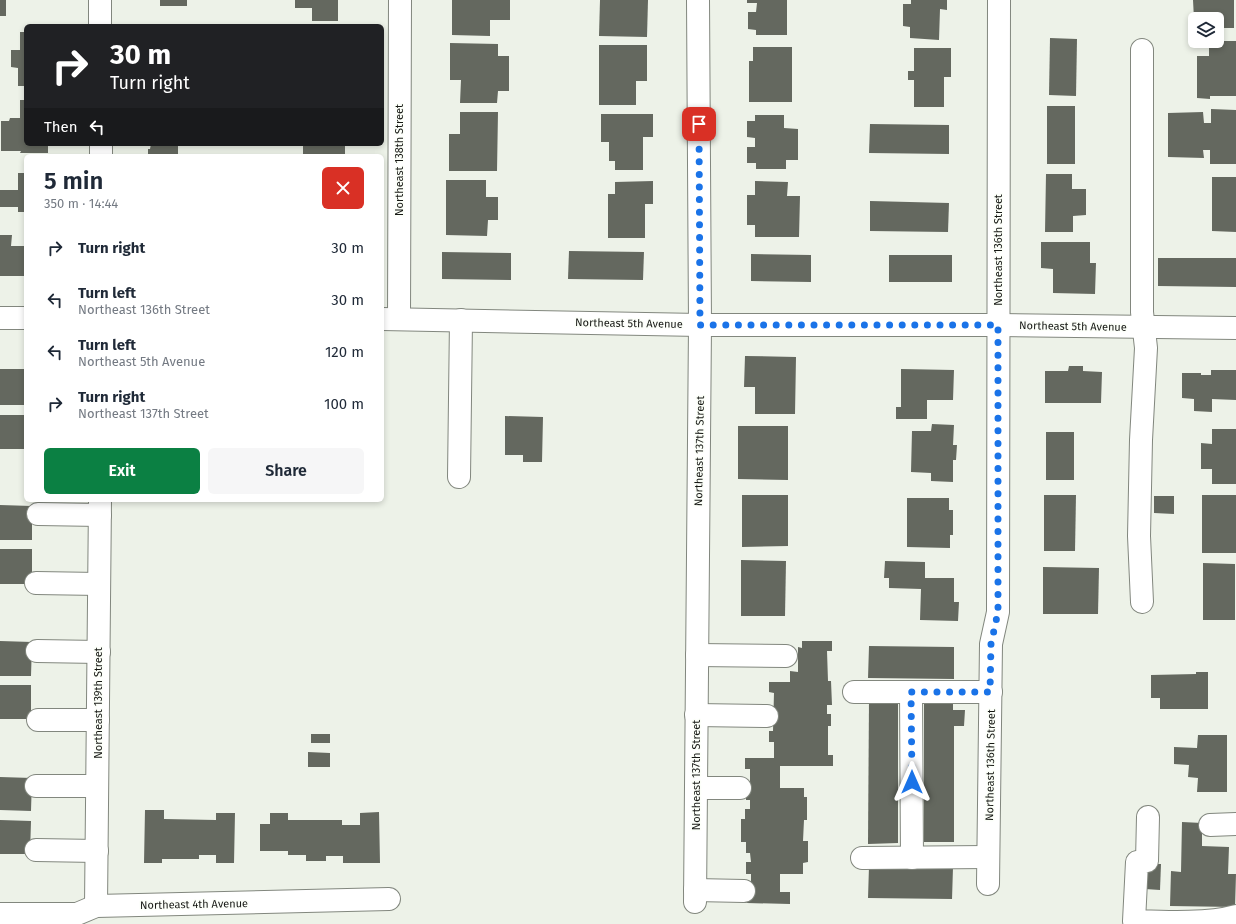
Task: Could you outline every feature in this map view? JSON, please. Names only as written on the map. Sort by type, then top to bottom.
[{"type":"street","points":[[100,0],[100,24]]},
{"type":"street","name":"Northeast 138th Street","points":[[391,319],[400,0]]},
{"type":"street","name":"Northeast 137th Street","points":[[698,0],[700,325],[695,896],[744,890]]},
{"type":"street","name":"Northeast 136th Street","points":[[988,884],[991,644],[998,612],[999,0]]},
{"type":"street","points":[[1142,50],[1142,296],[1146,348],[1141,440],[1139,536],[1142,602]]},
{"type":"street","points":[[0,318],[24,318]]},
{"type":"street","name":"Northeast 5th Avenue","points":[[391,319],[700,325],[998,325],[1236,328]]},
{"type":"street","points":[[459,477],[461,320]]},
{"type":"street","points":[[38,514],[100,507]]},
{"type":"street","name":"Northeast 139th Street","points":[[96,906],[100,507]]},
{"type":"street","points":[[36,583],[99,584]]},
{"type":"street","points":[[37,651],[99,652]]},
{"type":"street","points":[[697,655],[786,656]]},
{"type":"street","points":[[854,692],[990,692]]},
{"type":"street","points":[[911,692],[912,858]]},
{"type":"street","points":[[696,715],[767,716]]},
{"type":"street","points":[[38,720],[98,720]]},
{"type":"street","points":[[36,786],[97,786]]},
{"type":"street","points":[[696,788],[740,788]]},
{"type":"street","points":[[1148,817],[1147,861],[1137,862],[1134,921],[1205,922],[1236,916]]},
{"type":"street","points":[[1210,825],[1236,824]]},
{"type":"street","points":[[36,850],[97,851]]},
{"type":"street","points":[[862,858],[988,856]]},
{"type":"street","name":"Northeast 4th Avenue","points":[[0,914],[77,914],[96,906],[389,900]]},
{"type":"building","points":[[0,0],[6,0],[6,16],[0,16]]},
{"type":"building","points":[[160,0],[187,0],[187,6],[160,6]]},
{"type":"building","points":[[295,0],[338,0],[338,21],[312,21],[312,8],[295,8]]},
{"type":"building","points":[[452,0],[510,0],[510,20],[490,20],[490,36],[452,35]]},
{"type":"building","points":[[600,0],[648,0],[647,37],[599,36]]},
{"type":"building","points":[[747,0],[787,0],[787,35],[756,35],[756,30],[748,29],[748,12],[756,12],[757,3],[747,3]]},
{"type":"building","points":[[911,0],[947,0],[947,10],[940,9],[939,40],[910,38],[910,27],[903,26],[903,4],[911,4]]},
{"type":"building","points":[[1193,0],[1234,0],[1234,28],[1224,28],[1224,12],[1194,12]]},
{"type":"building","points":[[20,32],[24,32],[24,86],[18,86],[18,68],[11,67],[11,50],[20,50]]},
{"type":"building","points":[[1050,38],[1077,39],[1076,96],[1049,95]]},
{"type":"building","points":[[1224,41],[1236,41],[1236,96],[1210,96],[1210,99],[1197,98],[1197,56],[1209,56],[1209,48],[1224,48]]},
{"type":"building","points":[[450,43],[498,44],[498,56],[509,56],[509,91],[498,91],[497,103],[460,103],[461,80],[450,80]]},
{"type":"building","points":[[599,45],[647,45],[647,81],[636,81],[636,105],[599,105]]},
{"type":"building","points":[[753,47],[792,47],[792,102],[749,102],[749,61],[753,61]]},
{"type":"building","points":[[914,48],[951,48],[951,77],[944,77],[944,107],[914,107],[914,80],[908,80],[908,71],[914,71]]},
{"type":"building","points":[[20,100],[24,100],[24,146],[48,146],[48,153],[1,151],[1,121],[9,121],[10,118],[20,118]]},
{"type":"building","points":[[1047,106],[1075,106],[1075,164],[1047,164]]},
{"type":"building","points":[[1211,109],[1236,110],[1236,164],[1210,164],[1210,150],[1203,150],[1204,158],[1168,157],[1168,113],[1203,112],[1204,123],[1211,123]]},
{"type":"building","points":[[460,112],[498,112],[497,171],[449,171],[449,134],[460,134]]},
{"type":"building","points":[[601,114],[653,114],[653,137],[643,137],[643,170],[615,170],[615,161],[609,161],[609,142],[601,142]]},
{"type":"building","points":[[755,115],[784,115],[784,128],[798,129],[798,160],[786,160],[786,169],[756,169],[756,163],[747,163],[747,147],[755,147],[755,138],[747,137],[747,121],[755,121]]},
{"type":"building","points":[[870,124],[949,125],[949,154],[869,153]]},
{"type":"building","points":[[151,146],[178,146],[178,154],[148,154],[148,149],[150,149]]},
{"type":"building","points":[[303,146],[345,146],[345,154],[303,154]]},
{"type":"building","points":[[18,173],[24,173],[24,212],[18,212],[18,207],[0,207],[0,190],[18,190]]},
{"type":"building","points":[[1046,174],[1072,174],[1072,189],[1086,189],[1086,215],[1073,216],[1073,232],[1045,232]]},
{"type":"building","points":[[1212,177],[1236,177],[1236,232],[1212,231]]},
{"type":"building","points":[[446,180],[486,180],[486,197],[498,197],[498,220],[488,220],[487,236],[446,235]]},
{"type":"building","points":[[653,181],[653,204],[645,204],[645,238],[608,238],[608,194],[615,194],[615,182]]},
{"type":"building","points":[[755,181],[788,182],[787,196],[800,196],[799,237],[755,237],[755,225],[747,225],[747,195],[755,195]]},
{"type":"building","points":[[870,201],[949,203],[948,232],[870,231]]},
{"type":"building","points":[[0,235],[12,235],[11,246],[24,246],[24,276],[0,276]]},
{"type":"building","points":[[1041,242],[1090,242],[1090,263],[1096,263],[1095,294],[1053,293],[1053,269],[1041,268]]},
{"type":"building","points":[[569,251],[644,252],[643,280],[568,279]]},
{"type":"building","points":[[442,252],[511,253],[511,280],[442,279]]},
{"type":"building","points":[[751,254],[811,255],[811,282],[751,281]]},
{"type":"building","points":[[889,255],[952,255],[952,282],[889,282]]},
{"type":"building","points":[[1158,258],[1236,258],[1236,287],[1158,286]]},
{"type":"building","points":[[745,356],[796,357],[795,414],[755,414],[755,387],[744,387]]},
{"type":"building","points":[[1069,366],[1083,366],[1083,371],[1102,372],[1101,403],[1045,403],[1045,371],[1068,371]]},
{"type":"building","points":[[0,369],[24,369],[24,405],[0,405]]},
{"type":"building","points":[[901,369],[954,370],[953,400],[927,400],[927,419],[896,419],[896,407],[901,407]]},
{"type":"building","points":[[1211,370],[1236,370],[1236,400],[1212,399],[1212,412],[1194,411],[1194,399],[1182,398],[1182,373],[1201,373],[1201,375],[1211,375]]},
{"type":"building","points":[[0,415],[24,415],[24,449],[0,449]]},
{"type":"building","points":[[505,416],[543,417],[542,462],[523,462],[523,455],[505,455]]},
{"type":"building","points":[[932,424],[954,425],[953,445],[957,445],[956,460],[953,460],[953,482],[931,481],[931,473],[911,472],[912,431],[931,431]]},
{"type":"building","points":[[738,426],[788,426],[788,480],[738,479]]},
{"type":"building","points":[[1212,429],[1236,429],[1236,484],[1212,484],[1212,469],[1201,469],[1201,443],[1212,444]]},
{"type":"building","points":[[1046,432],[1074,432],[1074,480],[1046,480]]},
{"type":"building","points":[[742,495],[788,495],[788,546],[742,547]]},
{"type":"building","points":[[1044,495],[1076,495],[1075,551],[1044,551]]},
{"type":"building","points":[[1202,495],[1236,495],[1236,553],[1202,553]]},
{"type":"building","points":[[1154,496],[1174,496],[1174,514],[1154,513]]},
{"type":"building","points":[[907,498],[949,498],[949,510],[953,510],[953,535],[950,535],[950,548],[907,547]]},
{"type":"building","points":[[0,505],[32,506],[32,540],[0,540]]},
{"type":"building","points":[[0,549],[32,549],[32,584],[0,584]]},
{"type":"building","points":[[741,560],[786,561],[785,616],[741,616]]},
{"type":"building","points":[[885,561],[925,562],[925,578],[954,578],[954,602],[959,602],[958,621],[920,620],[921,589],[889,588],[889,578],[884,578]]},
{"type":"building","points":[[1203,563],[1235,564],[1235,620],[1203,620]]},
{"type":"building","points":[[1043,567],[1099,568],[1098,614],[1043,614]]},
{"type":"building","points":[[0,641],[32,642],[31,676],[0,676]]},
{"type":"building","points":[[802,641],[832,641],[832,651],[827,651],[828,681],[831,681],[832,705],[827,705],[827,714],[831,714],[831,726],[828,726],[828,755],[833,755],[833,766],[780,766],[780,788],[804,788],[804,797],[807,797],[807,820],[804,820],[803,841],[808,841],[808,862],[803,863],[803,874],[780,874],[780,892],[790,892],[790,904],[747,903],[747,892],[751,892],[751,874],[746,874],[746,862],[751,862],[750,853],[746,853],[746,842],[741,842],[741,819],[745,819],[745,809],[750,809],[750,800],[746,800],[746,787],[750,787],[750,769],[745,769],[745,758],[774,758],[774,742],[769,742],[769,731],[773,731],[774,693],[769,692],[769,682],[790,682],[790,671],[798,672],[798,647],[802,648]]},
{"type":"building","points":[[869,646],[954,647],[954,679],[868,678]]},
{"type":"building","points":[[1196,672],[1208,672],[1208,709],[1160,709],[1160,698],[1151,698],[1151,675],[1196,674]]},
{"type":"building","points":[[0,685],[31,685],[31,719],[0,719]]},
{"type":"building","points":[[869,700],[898,700],[898,843],[868,844]]},
{"type":"building","points":[[924,704],[953,704],[953,710],[965,710],[964,726],[954,726],[954,842],[924,842]]},
{"type":"building","points":[[311,734],[330,734],[330,743],[311,743]]},
{"type":"building","points":[[1198,735],[1227,735],[1227,792],[1197,792],[1198,778],[1188,777],[1189,765],[1174,764],[1174,747],[1197,748]]},
{"type":"building","points":[[308,752],[330,753],[330,767],[308,767]]},
{"type":"building","points":[[0,777],[32,778],[31,811],[0,810]]},
{"type":"building","points":[[145,810],[164,810],[164,819],[216,820],[216,813],[235,813],[234,863],[216,863],[216,855],[199,855],[199,859],[162,859],[162,863],[144,863]]},
{"type":"building","points":[[379,812],[380,863],[343,863],[343,856],[326,856],[326,861],[306,861],[306,855],[288,855],[288,851],[260,851],[260,824],[270,824],[270,813],[288,813],[288,820],[342,820],[342,825],[360,825],[360,813]]},
{"type":"building","points":[[0,820],[31,821],[30,854],[0,854]]},
{"type":"building","points":[[1182,822],[1202,823],[1202,846],[1229,847],[1228,874],[1236,874],[1235,907],[1170,906],[1171,871],[1181,872]]},
{"type":"building","points":[[1146,864],[1161,864],[1160,890],[1145,889]]},
{"type":"building","points":[[869,867],[953,868],[952,899],[868,898]]},
{"type":"route","points":[[699,124],[700,325],[998,325],[998,612],[991,644],[990,692],[911,692],[912,782]]}]
